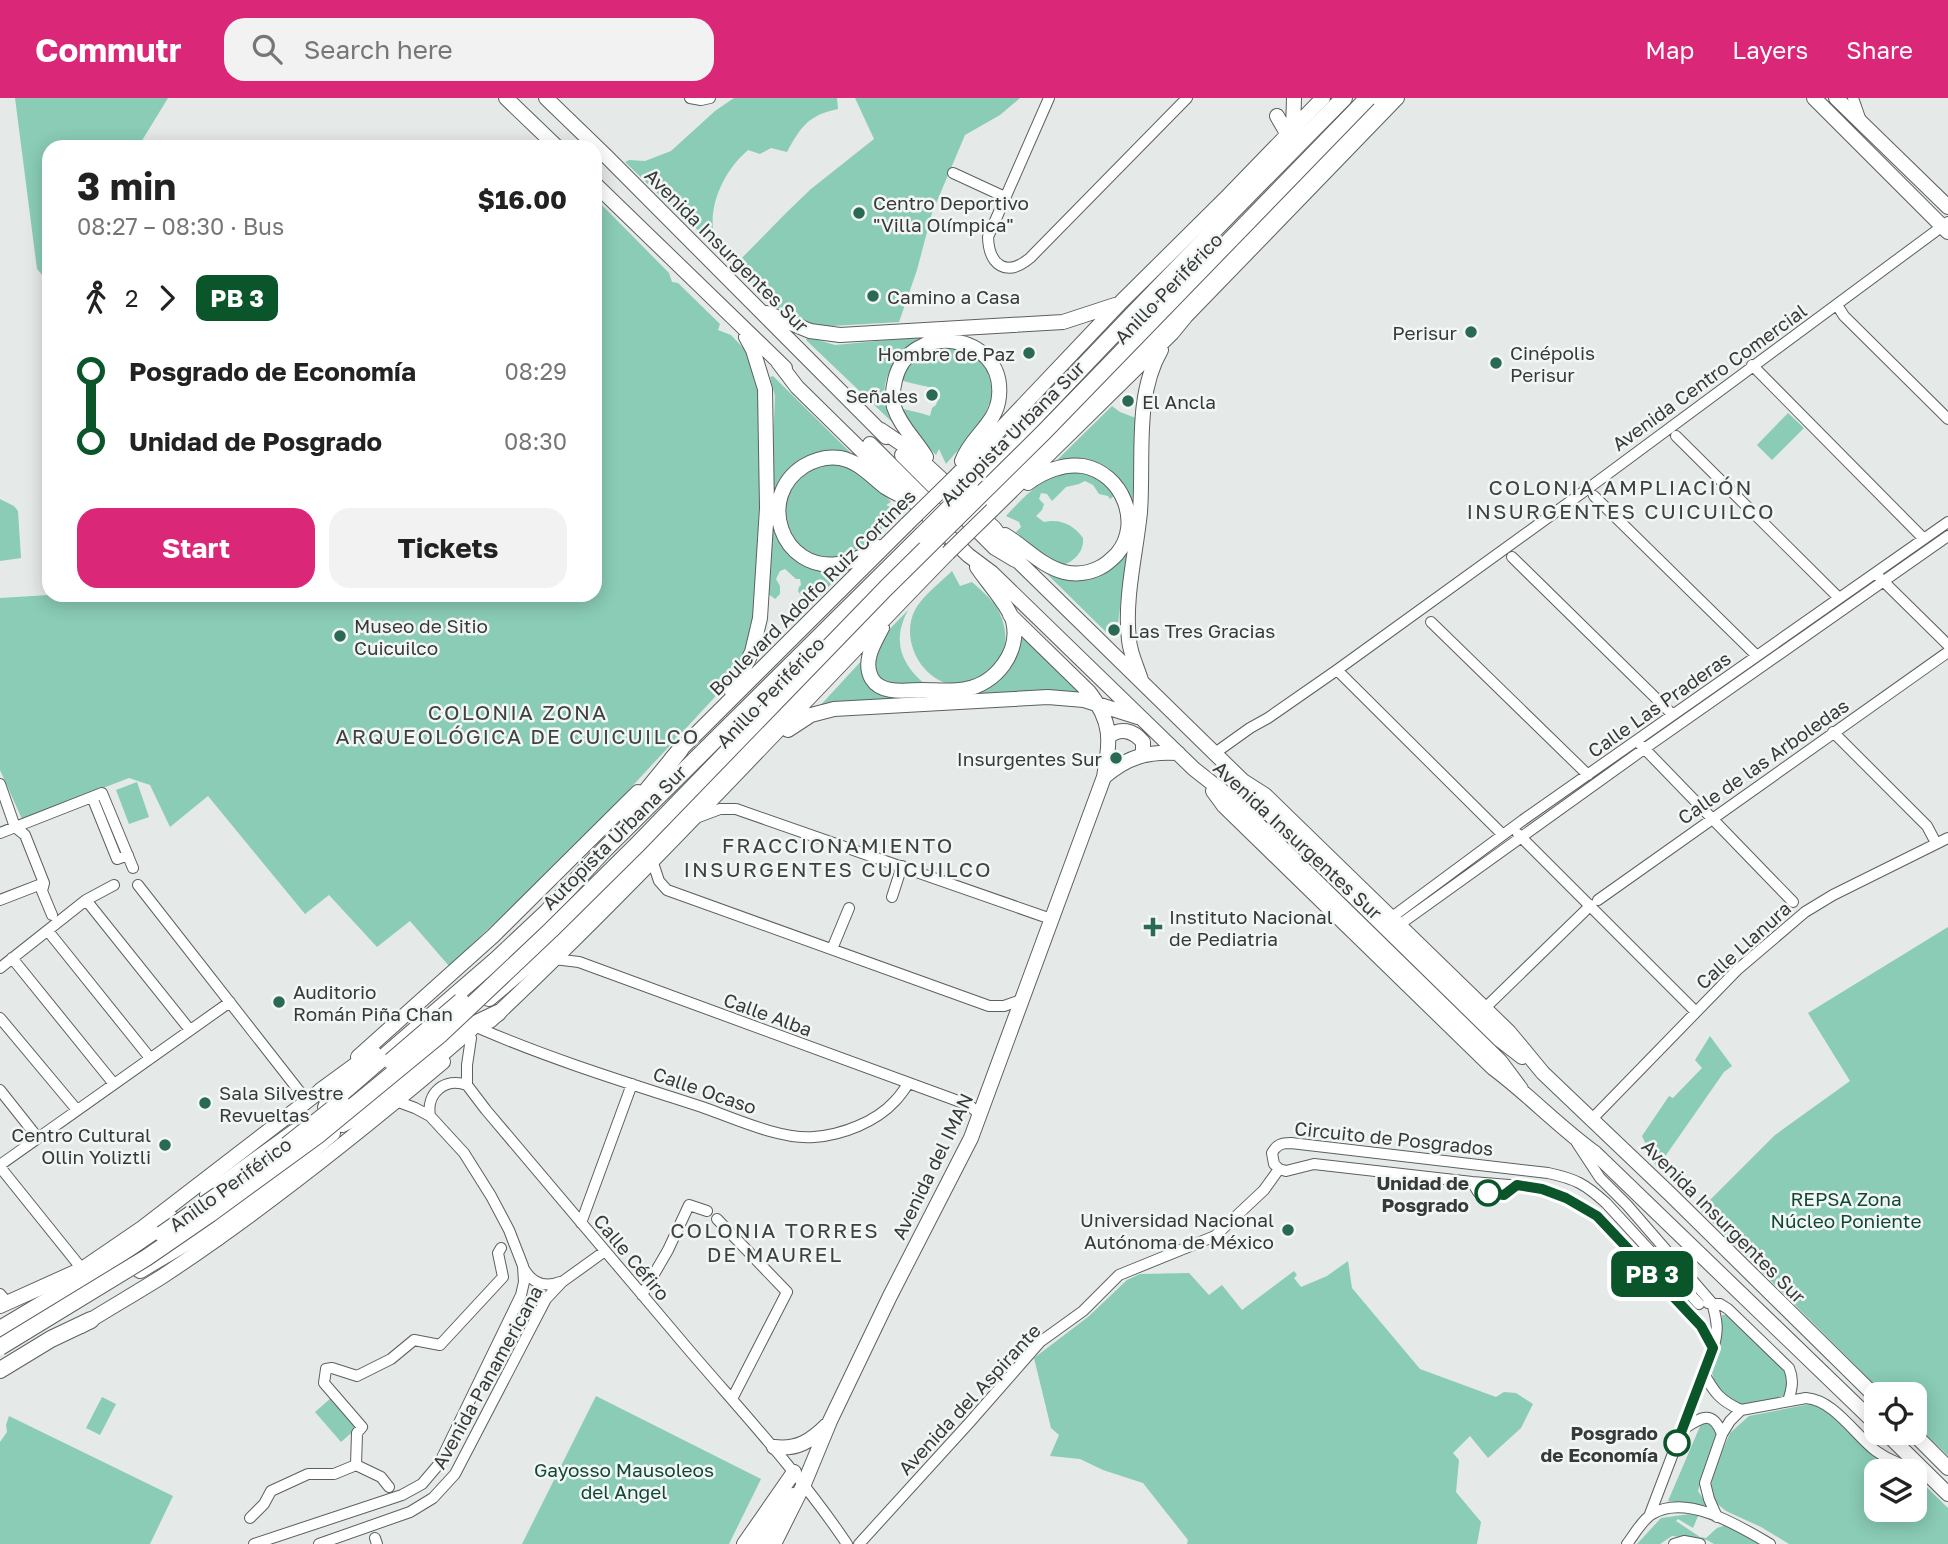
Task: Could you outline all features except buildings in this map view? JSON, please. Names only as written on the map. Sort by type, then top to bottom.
[{"type":"highway","name":"Anillo Periférico","points":[[0,1329],[211,1193],[310,1121],[547,912],[604,850],[970,487],[1073,375],[1344,98]]},
{"type":"highway","name":"Autopista Urbana Sur","points":[[0,1337],[105,1274],[268,1160],[369,1080],[494,973],[1036,430],[1359,98]]},
{"type":"highway","name":"Autopista Urbana Sur","points":[[0,1347],[146,1258],[210,1214],[317,1136],[441,1034],[638,844],[886,587],[1044,432],[1368,98]]},
{"type":"highway","name":"Anillo Periférico","points":[[0,1355],[204,1232],[298,1162],[555,942],[990,507],[1076,412],[1384,98]]},
{"type":"highway","points":[[1335,161],[1390,98]]},
{"type":"highway","points":[[1177,267],[1182,257],[1215,219],[1227,197]]},
{"type":"highway","points":[[1076,412],[1148,345],[1186,316]]},
{"type":"highway","points":[[547,912],[680,750]]},
{"type":"highway","points":[[321,1091],[466,986]]},
{"type":"highway","points":[[342,1124],[358,1116],[433,1061],[477,1023],[498,1013]]},
{"type":"highway","points":[[217,1238],[298,1162]]},
{"type":"highway","points":[[3,1307],[85,1273]]},
{"type":"highway","points":[[0,1370],[51,1339],[91,1320]]},
{"type":"main road","points":[[506,98],[550,140]]},
{"type":"main road","name":"Avenida Insurgentes Sur","points":[[545,98],[589,140]]},
{"type":"main road","points":[[557,98],[584,135]]},
{"type":"main road","points":[[1290,132],[1294,98]]},
{"type":"main road","name":"Boulevard Adolfo Ruiz Cortines","points":[[85,1273],[321,1091],[493,936],[957,475],[1122,302],[1323,98]]},
{"type":"main road","points":[[990,507],[1172,332],[1397,98]]},
{"type":"main road","points":[[1814,98],[1946,227]]},
{"type":"main road","points":[[1836,98],[1948,207]]},
{"type":"main road","points":[[1277,116],[1290,132]]},
{"type":"main road","name":"Avenida Insurgentes Sur","points":[[602,153],[881,430],[995,548],[1019,562]]},
{"type":"main road","name":"Avenida Insurgentes Sur","points":[[602,191],[778,362],[896,469],[974,549],[992,573]]},
{"type":"main road","points":[[757,309],[810,331],[840,335],[1063,321],[1122,302]]},
{"type":"main road","points":[[725,706],[752,652],[760,618],[767,508],[765,389],[753,350],[736,321]]},
{"type":"main road","points":[[1141,682],[1129,641],[1128,612],[1139,515],[1144,407],[1154,362],[1172,332]]},
{"type":"main road","points":[[933,471],[896,412],[893,404],[894,383],[902,364],[913,352],[933,343],[951,341],[981,352],[993,365],[999,385],[999,401],[995,414],[964,454],[957,475]]},
{"type":"main road","name":"Avenida Insurgentes Sur","points":[[778,362],[797,387],[968,555],[992,573],[1178,753],[1224,806],[1493,1068],[1595,1153],[1864,1412]]},
{"type":"main road","name":"Avenida Insurgentes Sur","points":[[881,430],[899,441],[994,528],[1019,562],[1244,781],[1265,795],[1396,921],[1509,1032],[1543,1073]]},
{"type":"main road","points":[[902,530],[846,563],[827,565],[812,561],[794,549],[782,533],[778,520],[780,499],[791,477],[802,467],[817,460],[838,458],[856,465],[887,488],[915,503]]},
{"type":"main road","points":[[990,507],[1007,502],[1043,473],[1058,468],[1080,466],[1101,473],[1115,485],[1126,503],[1129,522],[1125,540],[1111,561],[1100,568],[1075,573],[1061,571],[1043,563],[994,528]]},
{"type":"main road","points":[[0,1378],[217,1238],[396,1101],[476,1034],[554,959],[769,741],[894,609],[943,552]]},
{"type":"main road","name":"Avenida del IMAN","points":[[774,1544],[978,1108],[1104,777],[1108,737],[1105,716],[1098,704],[1010,615],[968,555]]},
{"type":"main road","points":[[894,609],[876,640],[868,664],[872,680],[880,687],[893,690],[965,689],[987,680],[1001,668],[1011,649],[1014,626],[1010,615]]},
{"type":"main road","points":[[769,741],[811,716],[834,709],[1048,696],[1098,704],[1143,719]]},
{"type":"main road","points":[[1108,737],[1119,731],[1137,735],[1143,741],[1143,755]]},
{"type":"main road","points":[[1104,777],[1119,764],[1143,755],[1178,753]]},
{"type":"main road","name":"Avenida Insurgentes Sur","points":[[1244,781],[1257,802],[1500,1041],[1543,1073],[1592,1119],[1864,1385]]},
{"type":"main road","points":[[774,1447],[802,1445],[830,1422]]},
{"type":"main road","points":[[1898,1445],[1913,1459]]},
{"type":"main road","points":[[1925,1445],[1948,1468]]},
{"type":"main road","points":[[744,1544],[794,1472]]},
{"type":"main road","points":[[1927,1473],[1948,1494]]},
{"type":"main road","name":"Avenida del IMAN","points":[[759,1544],[785,1503],[804,1484]]},
{"type":"street","points":[[690,98],[710,98]]},
{"type":"street","points":[[1049,98],[988,237],[988,247],[999,265],[1006,268],[1014,268],[1030,258],[1180,100]]},
{"type":"street","points":[[1277,116],[1294,98]]},
{"type":"street","points":[[1853,98],[1863,124]]},
{"type":"street","points":[[953,173],[1005,197]]},
{"type":"street","name":"Avenida Centro Comercial","points":[[1215,753],[1337,670],[1669,429],[1752,365],[1946,227]]},
{"type":"street","points":[[1836,305],[1948,419]]},
{"type":"street","points":[[1752,365],[1924,539]]},
{"type":"street","points":[[1676,436],[1839,598]]},
{"type":"street","points":[[1594,496],[1757,656]]},
{"type":"street","name":"Calle Las Praderas","points":[[1396,921],[1521,836],[1640,745],[1879,577],[1948,522]]},
{"type":"street","name":"Calle Las Praderas","points":[[1396,921],[1507,831],[1588,775],[1640,745],[1673,715],[1839,598],[1948,536]]},
{"type":"street","points":[[1512,558],[1673,715]]},
{"type":"street","points":[[1879,577],[1948,645]]},
{"type":"street","points":[[1431,622],[1588,775]]},
{"type":"street","name":"Calle de las Arboledas","points":[[1485,1008],[1594,902],[1948,652]]},
{"type":"street","points":[[1337,670],[1507,831],[1521,836],[1594,902],[1696,1012]]},
{"type":"street","points":[[1833,733],[1927,826],[1936,843]]},
{"type":"street","points":[[1640,745],[1793,902]]},
{"type":"street","points":[[0,783],[15,827],[25,835],[44,883],[42,891],[52,915]]},
{"type":"street","points":[[0,833],[92,797],[117,859],[128,855],[133,868]]},
{"type":"street","points":[[691,820],[714,811],[736,809],[1051,919]]},
{"type":"street","name":"Calle Llanura","points":[[1592,1119],[1754,954],[1805,912],[1948,838]]},
{"type":"street","points":[[652,860],[659,881],[667,890],[989,1006],[1003,1006],[1021,1000]]},
{"type":"street","points":[[892,897],[902,866]]},
{"type":"street","points":[[0,900],[44,883]]},
{"type":"street","points":[[0,968],[86,900],[114,885]]},
{"type":"street","points":[[138,885],[307,1101]]},
{"type":"street","points":[[86,900],[190,1030]]},
{"type":"street","points":[[832,949],[849,908]]},
{"type":"street","points":[[48,931],[150,1058]]},
{"type":"street","points":[[12,958],[114,1084]]},
{"type":"street","name":"Calle Alba","points":[[554,959],[579,962],[978,1108]]},
{"type":"street","points":[[85,1273],[0,1166],[230,1002]]},
{"type":"street","points":[[0,1018],[77,1110]]},
{"type":"street","points":[[430,1116],[431,1099],[437,1089],[452,1082],[467,1085],[467,1065],[476,1034]]},
{"type":"street","name":"Calle Ocaso","points":[[476,1034],[776,1132],[812,1138],[833,1134],[869,1120],[895,1102],[908,1084]]},
{"type":"street","points":[[581,1223],[632,1084]]},
{"type":"street","name":"Calle Céfiro","points":[[467,1085],[642,1295],[774,1447],[847,1544]]},
{"type":"street","points":[[0,1090],[38,1138]]},
{"type":"street","name":"Avenida Panamericana","points":[[254,1544],[402,1496],[422,1484],[439,1464],[522,1295],[523,1266],[509,1230],[464,1153],[430,1116],[396,1101]]},
{"type":"street","points":[[1573,1137],[1600,1178],[1712,1303],[1718,1322],[1718,1334],[1650,1514],[1628,1544]]},
{"type":"street","name":"Circuito de Posgrados","points":[[1699,1304],[1606,1203],[1572,1178],[1500,1167],[1282,1143],[1272,1153],[1274,1164],[1286,1171],[1314,1164],[1522,1186],[1542,1189],[1566,1198],[1597,1216],[1685,1308],[1707,1334],[1713,1348]]},
{"type":"street","points":[[1339,1167],[1345,1158],[1340,1149]]},
{"type":"street","points":[[1365,1170],[1360,1160],[1366,1152]]},
{"type":"street","points":[[1500,1167],[1506,1176],[1500,1184]]},
{"type":"street","name":"Avenida del Aspirante","points":[[859,1544],[1040,1342],[1083,1311],[1119,1275],[1216,1236],[1264,1190],[1279,1169]]},
{"type":"street","points":[[1472,1182],[1478,1192],[1504,1195],[1522,1186],[1525,1176],[1535,1172]]},
{"type":"street","points":[[642,1295],[668,1250],[689,1205],[708,1211]]},
{"type":"street","points":[[717,1219],[788,1292],[732,1399]]},
{"type":"street","points":[[356,1465],[358,1433],[362,1427],[324,1383],[326,1369],[332,1368],[358,1376],[391,1359],[414,1340],[440,1345],[503,1278],[498,1253],[501,1248]]},
{"type":"street","name":"Avenida Panamericana","points":[[317,1544],[410,1512],[433,1498],[455,1474],[546,1299],[562,1282],[605,1251]]},
{"type":"street","points":[[523,1266],[531,1278],[539,1283],[548,1285],[562,1282]]},
{"type":"street","points":[[1685,1308],[1712,1303],[1728,1308],[1736,1315],[1788,1368],[1793,1377],[1788,1401]]},
{"type":"street","points":[[489,1362],[497,1374],[507,1372]]},
{"type":"street","points":[[1703,1372],[1718,1396],[1726,1404],[1741,1410],[1806,1398],[1816,1399],[1828,1405],[1859,1436],[1888,1459]]},
{"type":"street","points":[[478,1384],[489,1381],[498,1390]]},
{"type":"street","points":[[1717,1517],[1705,1483],[1722,1434],[1741,1410]]},
{"type":"street","points":[[1682,1430],[1699,1419],[1709,1418],[1717,1423],[1722,1434]]},
{"type":"street","points":[[250,1518],[264,1504],[271,1491],[308,1474],[334,1474],[356,1465],[381,1477],[389,1487]]},
{"type":"street","points":[[1650,1514],[1683,1506],[1703,1510],[1770,1544]]},
{"type":"street","points":[[331,1520],[331,1530],[337,1538]]},
{"type":"street","points":[[309,1527],[316,1535],[317,1544]]},
{"type":"street","points":[[1674,1544],[1684,1541],[1700,1544]]},
{"type":"green space","points":[[15,98],[168,98],[142,140],[42,140],[42,275],[37,269]]},
{"type":"green space","name":"Centro Deportivo \"Villa Olímpica\"","points":[[734,98],[837,98],[838,109],[807,123],[787,152],[771,148],[760,154],[748,150],[726,176],[714,207],[713,238],[717,249],[735,265],[811,189],[874,139],[855,98],[1020,98],[1000,115],[965,135],[932,213],[917,270],[899,322],[815,327],[783,313],[625,162],[645,161],[671,151],[715,111]]},
{"type":"green space","points":[[602,205],[669,273],[672,282],[678,283],[720,324],[718,330],[731,335],[745,350],[760,383],[760,493],[753,629],[747,653],[727,684],[585,837],[449,966],[410,921],[377,947],[329,895],[305,914],[208,796],[170,827],[150,785],[129,778],[22,819],[0,770],[0,598],[42,595],[42,602],[602,602]]},
{"type":"green space","points":[[931,336],[907,351],[890,370],[884,394],[891,421],[806,340],[808,337],[835,345]]},
{"type":"green space","points":[[947,346],[968,353],[982,364],[990,380],[992,403],[976,429],[946,464],[939,449],[936,455],[917,436],[897,407],[930,416],[940,392],[899,379],[918,355]]},
{"type":"green space","points":[[773,376],[862,464],[844,456],[780,483],[787,549],[850,566],[799,615],[797,611],[805,601],[798,591],[800,579],[796,579],[785,569],[780,571],[776,579],[780,594],[775,599],[767,593],[775,396],[770,377]]},
{"type":"green space","points":[[1112,406],[1136,418],[1132,514],[1120,486],[1054,463]]},
{"type":"green space","points":[[1788,413],[1804,428],[1772,460],[1757,445]]},
{"type":"green space","points":[[822,463],[851,465],[873,482],[891,502],[886,505],[899,511],[867,543],[836,558],[819,557],[798,546],[788,533],[785,523],[791,486],[798,478]]},
{"type":"green space","points":[[1068,471],[1083,472],[1094,477],[1115,495],[1110,499],[1099,494],[1093,485],[1085,481],[1066,487],[1052,501],[1047,494],[1041,493],[1039,499],[1044,504],[1036,516],[1044,522],[1066,524],[1083,538],[1082,548],[1077,556],[1060,566],[1042,557],[1016,532],[1021,527],[1019,522],[1006,516],[1034,489]]},
{"type":"green space","points":[[0,499],[18,511],[21,558],[0,561]]},
{"type":"green space","points":[[1130,532],[1118,623],[1106,632],[1044,571],[1092,576]]},
{"type":"green space","points":[[952,571],[960,586],[972,582],[995,605],[1005,631],[1004,650],[995,666],[975,681],[955,685],[930,674],[921,664],[910,637],[911,623],[918,605]]},
{"type":"green space","points":[[908,610],[900,631],[901,651],[910,669],[926,685],[892,684],[884,681],[876,670],[875,656],[881,641]]},
{"type":"green space","points":[[1024,637],[1082,696],[816,710],[865,657],[877,689],[976,691]]},
{"type":"green space","points":[[137,782],[149,817],[129,824],[116,790]]},
{"type":"green space","name":"REPSA Zona Núcleo Poniente","points":[[1948,927],[1948,1456],[1927,1436],[1927,1382],[1872,1382],[1700,1210],[1775,1135],[1850,1081],[1808,1013]]},
{"type":"green space","points":[[1710,1036],[1732,1066],[1724,1072],[1657,1168],[1642,1136],[1669,1096],[1673,1098],[1702,1068],[1695,1060]]},
{"type":"green space","points":[[1348,1261],[1352,1288],[1420,1369],[1496,1397],[1504,1392],[1516,1393],[1533,1404],[1521,1428],[1488,1458],[1470,1436],[1453,1453],[1459,1460],[1456,1492],[1481,1522],[1477,1544],[1187,1544],[1188,1540],[1143,1483],[1080,1459],[1050,1456],[1059,1435],[1051,1428],[1034,1358],[1088,1317],[1127,1280],[1140,1274],[1189,1273],[1209,1295],[1222,1285],[1242,1310],[1294,1271],[1297,1275],[1294,1278],[1301,1287],[1327,1276]]},
{"type":"green space","points":[[1722,1315],[1728,1315],[1784,1368],[1787,1384],[1782,1399],[1745,1407],[1730,1400],[1717,1389],[1711,1370],[1719,1348]]},
{"type":"green space","name":"Gayosso Mausoleos del Angel","points":[[596,1396],[761,1479],[729,1544],[522,1544]]},
{"type":"green space","points":[[102,1397],[116,1404],[100,1435],[86,1428]]},
{"type":"green space","points":[[331,1398],[357,1428],[341,1442],[315,1412]]},
{"type":"green space","points":[[1815,1403],[1833,1413],[1878,1459],[1864,1459],[1864,1522],[1927,1522],[1927,1488],[1948,1508],[1948,1544],[1789,1544],[1726,1511],[1715,1502],[1711,1484],[1730,1433],[1749,1416]]},
{"type":"green space","points":[[9,1416],[173,1496],[150,1544],[0,1544],[0,1442],[7,1432]]},
{"type":"green space","points":[[1711,1423],[1717,1431],[1698,1491],[1708,1506],[1668,1501],[1701,1424]]},
{"type":"green space","points":[[1699,1514],[1693,1528],[1678,1519],[1676,1521],[1700,1537],[1706,1538],[1717,1528],[1726,1525],[1763,1544],[1714,1544],[1707,1540],[1672,1536],[1660,1544],[1637,1544],[1661,1518]]},
{"type":"bus line","points":[[1488,1193],[1504,1195],[1517,1185],[1542,1189],[1566,1198],[1597,1216],[1701,1326],[1713,1348],[1677,1443]]},
{"type":"place","name":"Centro Deportivo \"Villa Olímpica\"","points":[[859,213]]},
{"type":"place","name":"Camino a Casa","points":[[873,296]]},
{"type":"place","name":"Perisur","points":[[1471,332]]},
{"type":"place","name":"Hombre de Paz","points":[[1029,353]]},
{"type":"place","name":"Cinépolis Perisur","points":[[1496,363]]},
{"type":"place","name":"Señales","points":[[932,395]]},
{"type":"place","name":"El Ancla","points":[[1128,401]]},
{"type":"place","name":"Las Tres Gracias","points":[[1114,630]]},
{"type":"place","name":"Museo de Sitio Cuicuilco","points":[[340,636]]},
{"type":"place","name":"Insurgentes Sur","points":[[1116,758]]},
{"type":"place","name":"Instituto Nacional de Pediatria","points":[[1153,927]]},
{"type":"place","name":"Auditorio Román Piña Chan","points":[[279,1002]]},
{"type":"place","name":"Sala Silvestre Revueltas","points":[[205,1103]]},
{"type":"place","name":"Centro Cultural Ollin Yoliztli","points":[[165,1145]]},
{"type":"place","name":"Unidad de Posgrado","points":[[1488,1193]]},
{"type":"place","name":"Universidad Nacional Autónoma de México","points":[[1288,1230]]},
{"type":"place","name":"Posgrado de Economía","points":[[1677,1443]]},
{"type":"district","name":"COLONIA AMPLIACIÓN INSURGENTES CUICUILCO","points":[[1621,499]]},
{"type":"district","name":"COLONIA ZONA ARQUEOLÓGICA DE CUICUILCO","points":[[518,724]]},
{"type":"district","name":"FRACCIONAMIENTO INSURGENTES CUICUILCO","points":[[838,857]]},
{"type":"district","name":"COLONIA TORRES DE MAUREL","points":[[775,1242]]}]
